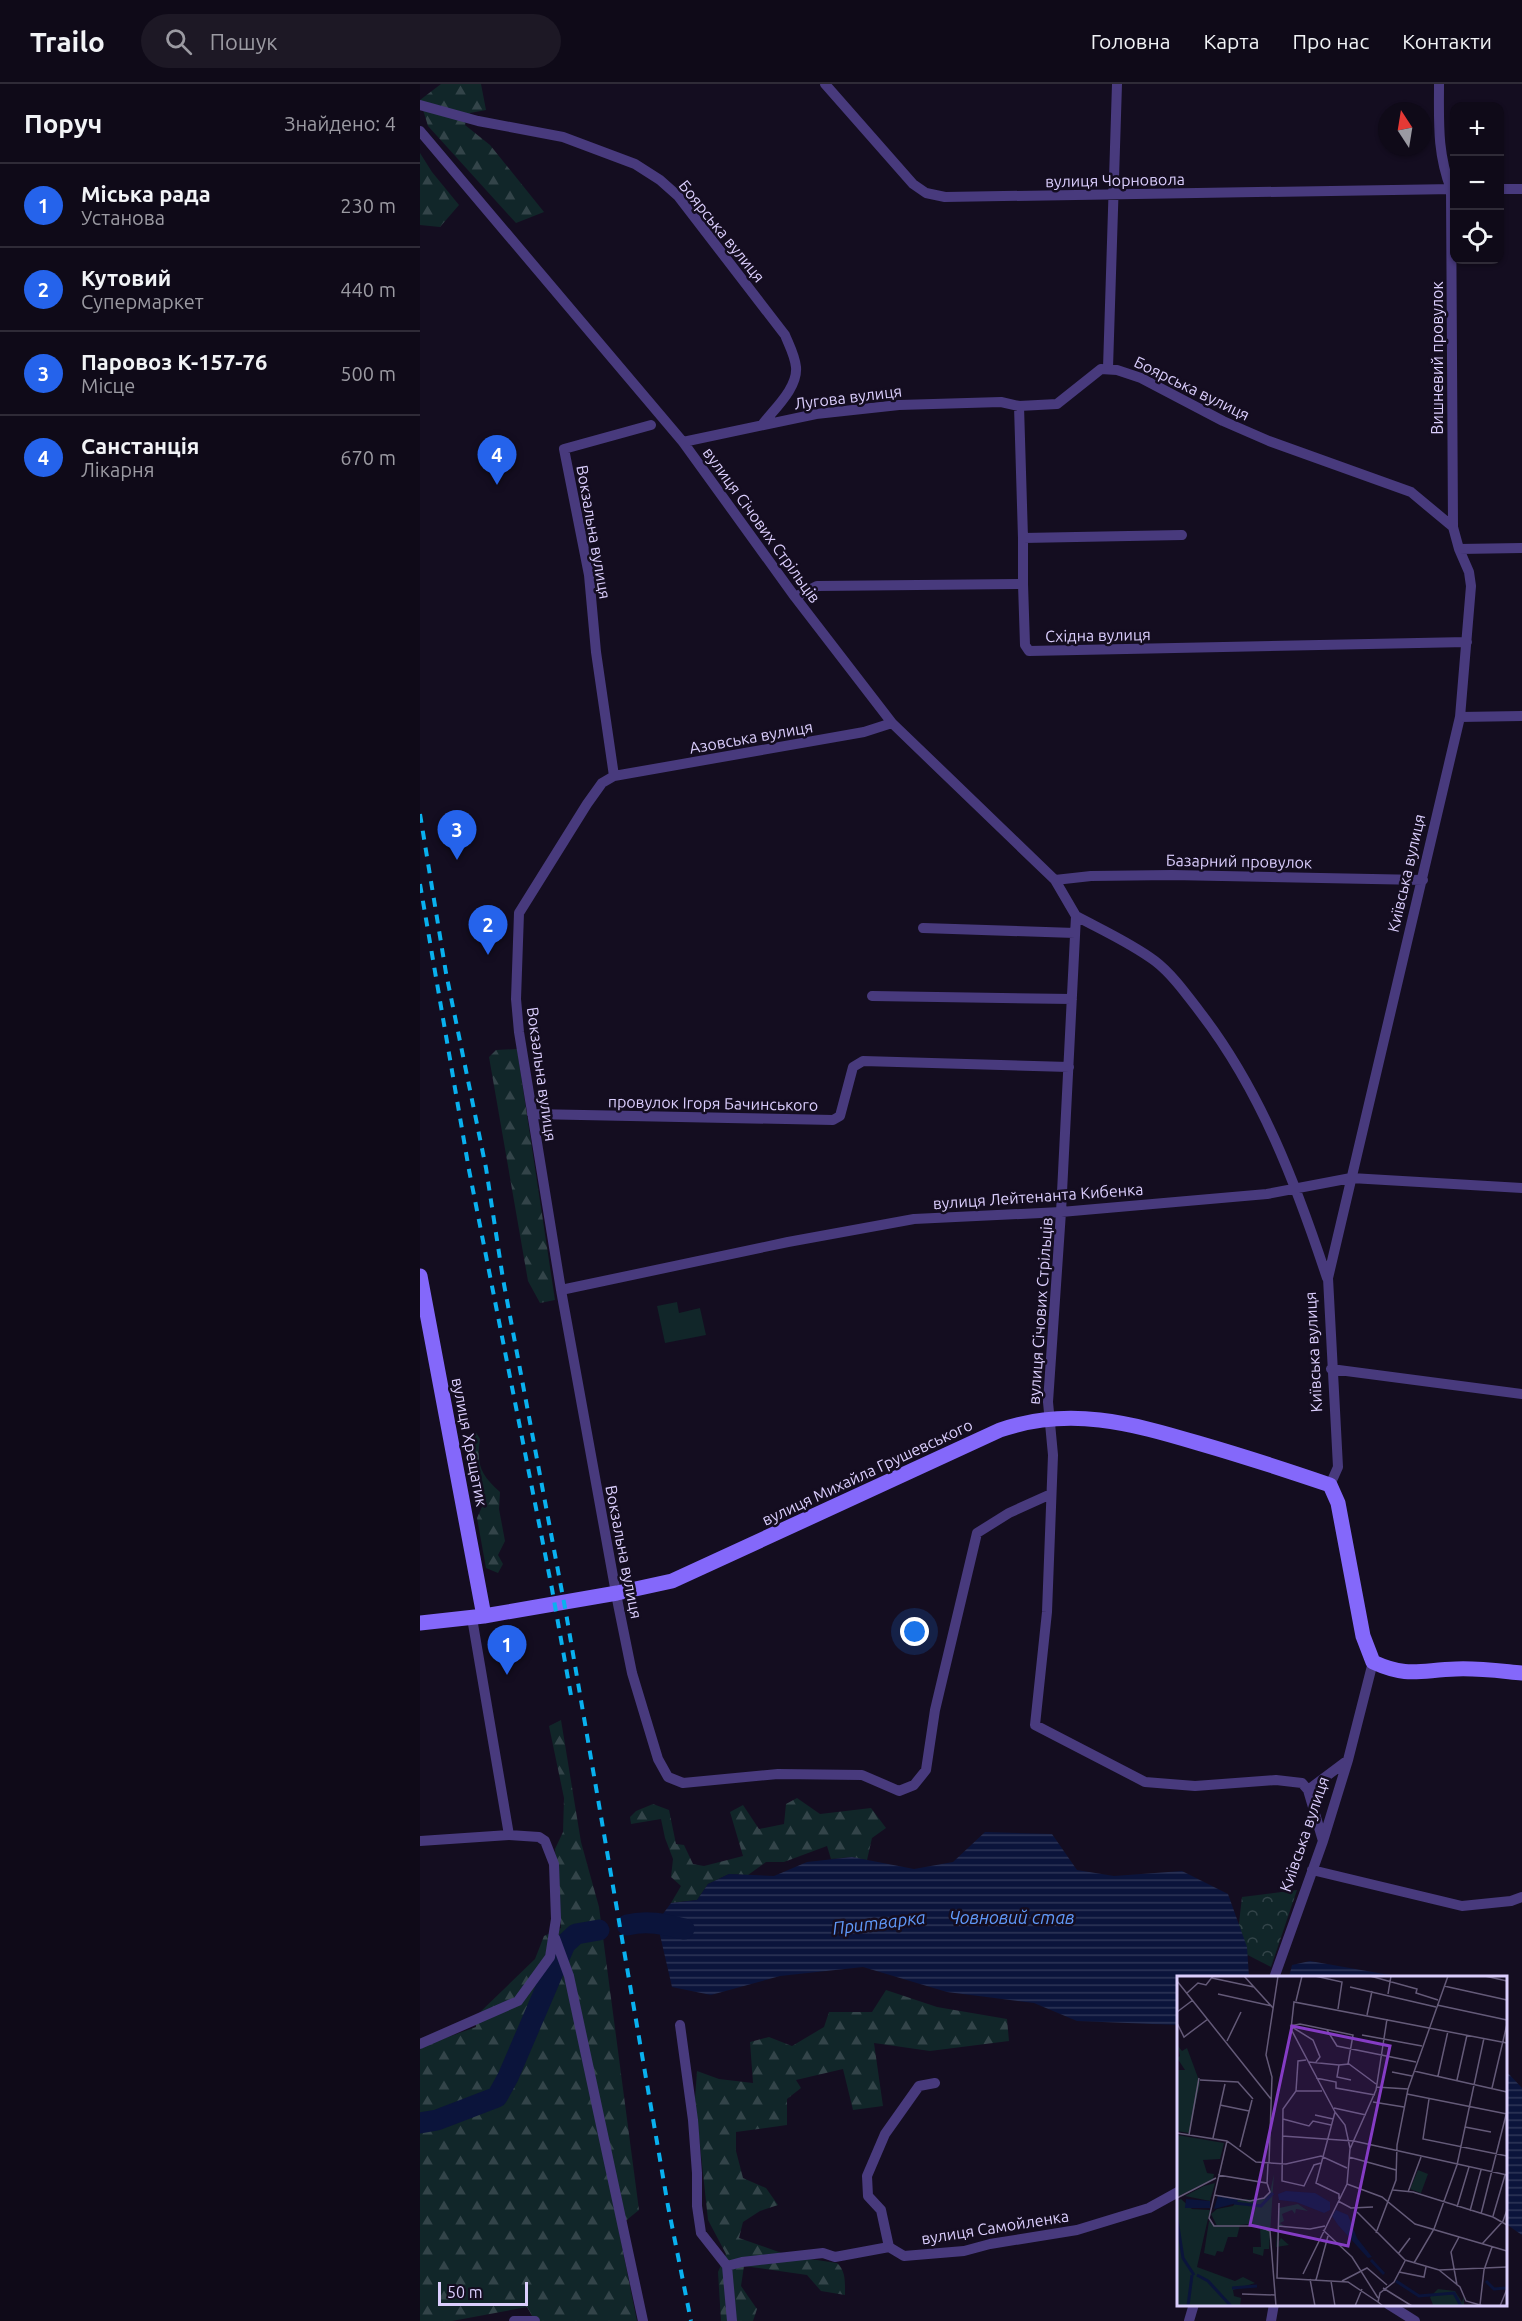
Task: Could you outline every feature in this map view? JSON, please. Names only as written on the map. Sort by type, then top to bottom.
[{"type":"street","name":"вулиця Чорновола","points":[[825,84],[913,184],[926,193],[945,197],[1450,189]]},
{"type":"street","points":[[1108,368],[1116,84]]},
{"type":"street","name":"Вишневий провулок","points":[[1439,84],[1439,146],[1443,168],[1450,183]]},
{"type":"street","name":"Боярська вулиця","points":[[420,105],[478,121],[563,137],[634,164],[660,180],[678,196],[785,335],[794,357],[795,380],[762,425]]},
{"type":"street","name":"вулиця Січових Стрільців","points":[[420,131],[683,442],[795,597],[892,723],[1055,880],[1076,916],[1049,1418],[1052,1427],[1053,1455],[1047,1612],[1035,1725],[1145,1782],[1195,1786],[1276,1780],[1302,1784],[1308,1790]]},
{"type":"street","points":[[1504,189],[1522,189]]},
{"type":"street","name":"Вишневий провулок","points":[[1453,210],[1453,527],[1469,572],[1471,586],[1467,642]]},
{"type":"street","name":"Боярська вулиця","points":[[1018,406],[1057,405],[1101,369],[1108,368],[1141,378],[1223,422],[1269,441],[1411,492],[1453,527]]},
{"type":"street","name":"Лугова вулиця","points":[[683,442],[816,414],[899,405],[1001,402],[1018,406]]},
{"type":"street","points":[[795,597],[817,586],[1023,584],[1018,406]]},
{"type":"street","name":"Вокзальна вулиця","points":[[651,425],[564,449],[589,575],[596,652],[614,776],[602,783],[587,804],[519,913],[516,999],[519,1032],[561,1290],[616,1593],[632,1673],[658,1759],[668,1777],[683,1783],[778,1774],[862,1775],[899,1791],[914,1785],[926,1770],[935,1710],[977,1533],[1009,1513],[1051,1494]]},
{"type":"street","points":[[1023,538],[1182,535]]},
{"type":"street","points":[[1459,549],[1522,548]]},
{"type":"street","name":"Східна вулиця","points":[[1023,584],[1025,645],[1029,651],[1467,642]]},
{"type":"street","name":"Київська вулиця","points":[[1330,1485],[1338,1467],[1331,1369],[1328,1278],[1460,717],[1467,642]]},
{"type":"street","points":[[1460,717],[1522,716]]},
{"type":"street","name":"Азовська вулиця","points":[[614,776],[864,732],[892,723]]},
{"type":"street","name":"Базарний провулок","points":[[1055,880],[1091,876],[1172,875],[1423,880]]},
{"type":"street","points":[[1076,916],[1155,961],[1188,995],[1216,1032],[1269,1124],[1297,1189],[1328,1278]]},
{"type":"street","points":[[923,928],[1075,933]]},
{"type":"street","points":[[872,996],[1072,999]]},
{"type":"street","name":"провулок Ігоря Бачинського","points":[[532,1114],[833,1120],[840,1116],[849,1075],[853,1067],[863,1061],[1069,1067]]},
{"type":"street","name":"вулиця Лейтенанта Кибенка","points":[[561,1290],[788,1242],[914,1220],[1061,1212],[1267,1194],[1351,1178],[1522,1188]]},
{"type":"street","name":"вулиця Хрещатик","points":[[420,1276],[478,1617]]},
{"type":"street","points":[[1331,1369],[1522,1394]]},
{"type":"street","name":"вулиця Михайла Грушевського","points":[[420,1623],[478,1617],[672,1581],[1000,1430],[1024,1422],[1049,1418],[1100,1418],[1150,1428],[1264,1462],[1330,1485]]},
{"type":"street","points":[[1330,1485],[1338,1503],[1363,1636],[1373,1662],[1389,1670],[1405,1673],[1456,1669],[1522,1673]]},
{"type":"street","points":[[478,1617],[509,1835]]},
{"type":"street","name":"Київська вулиця","points":[[1274,1976],[1323,1841],[1348,1760],[1373,1662]]},
{"type":"street","points":[[1323,1841],[1308,1790],[1348,1760]]},
{"type":"street","points":[[420,1841],[509,1835],[539,1837],[545,1841],[554,1864],[556,1942],[550,1958],[518,2001],[420,2044]]},
{"type":"street","points":[[1312,1870],[1462,1906],[1511,1901],[1522,1897]]},
{"type":"street","points":[[556,1942],[566,1964],[643,2321]]},
{"type":"street","points":[[681,2025],[693,2120],[697,2206],[701,2233],[727,2266],[732,2321]]},
{"type":"street","points":[[889,2247],[881,2210],[868,2196],[867,2175],[885,2134],[919,2086],[934,2083]]},
{"type":"street","name":"вулиця Самойленка","points":[[727,2266],[742,2262],[823,2253],[835,2257],[889,2247],[904,2256],[964,2251],[990,2244],[1077,2230],[1149,2208],[1177,2193]]},
{"type":"street","points":[[1190,2321],[1194,2306]]},
{"type":"street","points":[[1271,2321],[1274,2306]]},
{"type":"street","points":[[1391,2306],[1415,2321]]},
{"type":"street","points":[[514,2321],[535,2321]]},
{"type":"green space","points":[[441,84],[481,84],[486,110],[470,113],[465,125],[490,145],[544,212],[516,223],[428,126],[420,100]]},
{"type":"green space","points":[[420,153],[432,172],[459,205],[440,227],[420,225]]},
{"type":"green space","points":[[517,1049],[555,1300],[540,1303],[528,1281],[489,1057],[496,1050]]},
{"type":"green space","points":[[677,1302],[679,1313],[700,1308],[706,1335],[665,1343],[657,1306]]},
{"type":"green space","points":[[475,1431],[480,1439],[481,1469],[500,1492],[499,1509],[505,1541],[498,1555],[503,1564],[498,1573],[486,1568],[477,1518],[485,1500],[474,1495],[466,1463],[464,1437]]},
{"type":"green space","points":[[561,1720],[581,1842],[599,1907],[639,2210],[618,2227],[637,2321],[535,2321],[527,2307],[452,2321],[420,2321],[420,2047],[476,2027],[475,2017],[535,1959],[544,1936],[561,1928],[555,1849],[563,1832],[564,1798],[549,1726]]},
{"type":"green space","points":[[797,1798],[820,1814],[871,1808],[886,1828],[872,1838],[867,1860],[852,1857],[831,1859],[827,1846],[784,1862],[766,1862],[748,1875],[729,1874],[708,1884],[697,1900],[671,1903],[681,1886],[671,1877],[673,1859],[661,1819],[631,1824],[630,1817],[636,1811],[653,1804],[669,1810],[676,1844],[684,1845],[693,1864],[704,1866],[743,1856],[730,1812],[743,1805],[759,1829],[784,1824],[786,1804]]},
{"type":"green space","points":[[1297,1890],[1271,1967],[1236,1949],[1242,1897]]},
{"type":"green space","points":[[886,1990],[937,2007],[1007,2019],[1009,2041],[930,2051],[874,2043],[883,2106],[853,2110],[843,2069],[796,2080],[801,2088],[787,2099],[787,2125],[736,2132],[736,2151],[743,2178],[766,2188],[778,2205],[760,2211],[743,2222],[739,2238],[790,2256],[837,2263],[843,2273],[845,2295],[821,2291],[807,2275],[744,2266],[741,2286],[757,2309],[753,2321],[721,2321],[718,2272],[726,2254],[708,2220],[695,2099],[697,2071],[719,2079],[753,2083],[750,2042],[769,2037],[792,2046],[824,2027],[829,2012],[872,2012]]},
{"type":"water","name":"Човновий став","points":[[985,1832],[1052,1834],[1077,1870],[1114,1876],[1182,1871],[1228,1894],[1247,1947],[1249,1976],[1177,1976],[1177,2025],[1077,2021],[1034,2003],[947,1992],[863,1967],[780,1976],[711,1995],[672,1987],[657,1922],[671,1903],[697,1900],[708,1884],[729,1874],[774,1876],[807,1862],[852,1857],[914,1869],[953,1862]]},
{"type":"water","points":[[1310,1961],[1395,1976],[1289,1976],[1292,1965]]},
{"type":"water","points":[[1507,2072],[1522,2088],[1522,2235],[1507,2225]]},
{"type":"waterway","name":"Притварка","points":[[627,1925],[649,1923],[684,1929]]},
{"type":"waterway","name":"Притварка","points":[[420,2123],[437,2120],[497,2097],[508,2077],[565,1944],[576,1934],[599,1930]]},
{"type":"railway","points":[[420,814],[446,973],[486,1168],[503,1279],[566,1613],[668,2206],[691,2321]]},
{"type":"railway","points":[[420,884],[469,1170],[572,1701]]},
{"type":"place","name":"Санстанція","points":[[497,485]]},
{"type":"place","name":"Паровоз К-157-76","points":[[457,860]]},
{"type":"place","name":"Кутовий","points":[[488,955]]},
{"type":"place","name":"Міська рада","points":[[507,1675]]}]
